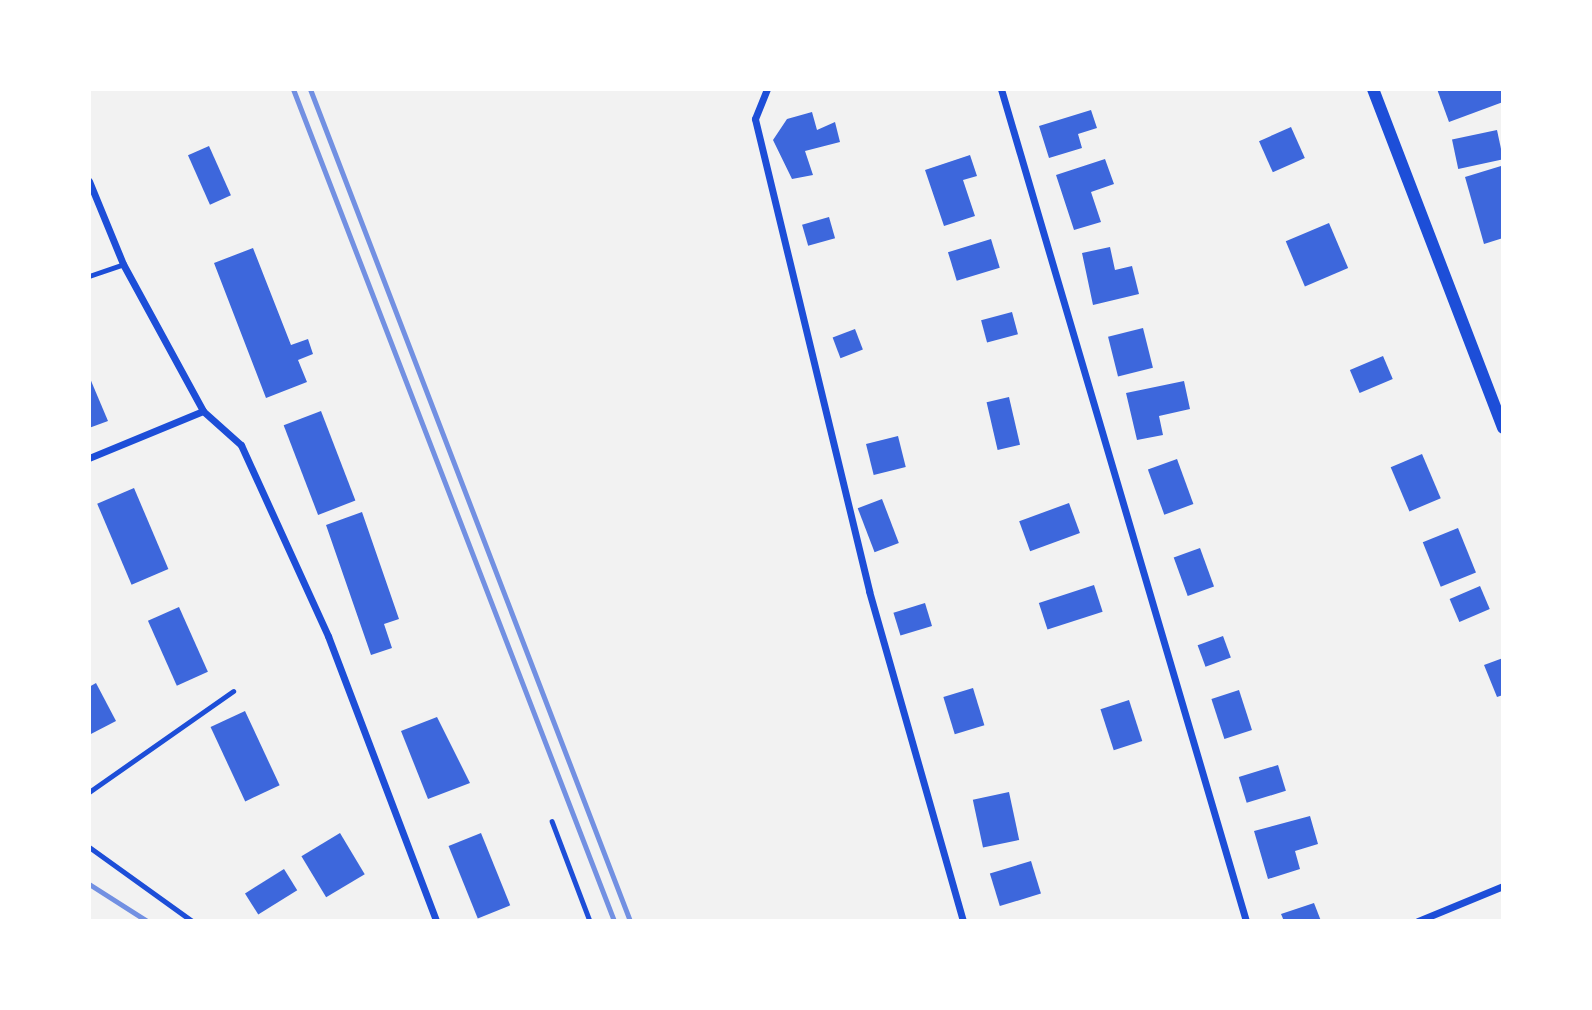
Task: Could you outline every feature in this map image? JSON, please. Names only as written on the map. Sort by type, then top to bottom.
[{"type":"street","points":[[767,89],[755,119],[869,591],[963,921]]},
{"type":"street","points":[[1001,89],[1246,921]]},
{"type":"street","points":[[1373,89],[1503,428]]},
{"type":"street","points":[[89,181],[123,264],[203,411],[241,445],[328,636],[436,921]]},
{"type":"street","points":[[89,458],[203,411]]},
{"type":"street","points":[[1418,921],[1503,886]]},
{"type":"lane","points":[[89,276],[123,264]]},
{"type":"lane","points":[[89,792],[233,691]]},
{"type":"lane","points":[[89,847],[192,921]]},
{"type":"path","points":[[552,821],[590,921]]},
{"type":"building","points":[[1437,89],[1502,89],[1503,102],[1449,122]]},
{"type":"building","points":[[1091,110],[1097,128],[1078,134],[1082,148],[1049,158],[1039,126]]},
{"type":"building","points":[[812,112],[817,130],[835,122],[840,142],[805,151],[813,175],[792,179],[773,140],[787,119]]},
{"type":"building","points":[[1291,127],[1305,158],[1273,172],[1259,141]]},
{"type":"building","points":[[1497,130],[1503,159],[1458,169],[1452,140]]},
{"type":"building","points":[[209,146],[231,195],[210,205],[188,155]]},
{"type":"building","points":[[970,155],[977,176],[963,180],[975,216],[944,226],[925,170]]},
{"type":"building","points":[[1105,159],[1114,184],[1091,192],[1101,222],[1074,230],[1056,175]]},
{"type":"building","points":[[1501,166],[1503,238],[1484,244],[1465,177]]},
{"type":"building","points":[[829,217],[835,238],[808,246],[802,225]]},
{"type":"building","points":[[1329,223],[1348,268],[1305,286],[1286,241]]},
{"type":"building","points":[[991,239],[1000,268],[957,281],[948,252]]},
{"type":"building","points":[[1110,247],[1115,270],[1132,266],[1139,294],[1093,305],[1082,253]]},
{"type":"building","points":[[253,248],[291,345],[308,339],[313,354],[298,360],[307,382],[266,398],[214,263]]},
{"type":"building","points":[[1012,312],[1018,334],[987,342],[981,320]]},
{"type":"building","points":[[1143,328],[1153,368],[1118,376],[1108,337]]},
{"type":"building","points":[[855,329],[863,350],[840,358],[833,338]]},
{"type":"building","points":[[1383,356],[1393,379],[1360,393],[1350,370]]},
{"type":"building","points":[[89,376],[108,421],[89,428]]},
{"type":"building","points":[[1184,381],[1190,409],[1159,416],[1163,435],[1137,440],[1126,393]]},
{"type":"building","points":[[1009,397],[1020,445],[998,450],[987,402]]},
{"type":"building","points":[[321,411],[355,501],[318,515],[284,425]]},
{"type":"building","points":[[898,436],[906,467],[874,475],[866,444]]},
{"type":"building","points":[[1422,454],[1441,498],[1409,511],[1391,467]]},
{"type":"building","points":[[1177,459],[1193,504],[1164,515],[1148,470]]},
{"type":"building","points":[[134,488],[168,569],[132,585],[97,504]]},
{"type":"building","points":[[882,499],[899,543],[875,552],[858,508]]},
{"type":"building","points":[[1069,503],[1080,533],[1030,551],[1019,521]]},
{"type":"building","points":[[362,512],[399,619],[384,624],[392,648],[371,655],[326,525]]},
{"type":"building","points":[[1458,528],[1476,573],[1441,587],[1423,542]]},
{"type":"building","points":[[1200,548],[1214,587],[1188,596],[1174,558]]},
{"type":"building","points":[[1094,585],[1103,612],[1047,630],[1039,603]]},
{"type":"building","points":[[1480,586],[1490,609],[1459,622],[1450,599]]},
{"type":"building","points":[[925,603],[932,626],[900,636],[893,613]]},
{"type":"building","points":[[179,607],[208,672],[177,686],[148,621]]},
{"type":"building","points":[[1223,636],[1231,658],[1205,667],[1198,645]]},
{"type":"building","points":[[1503,658],[1503,695],[1497,697],[1484,665]]},
{"type":"building","points":[[96,683],[116,721],[89,735],[89,687]]},
{"type":"building","points":[[973,688],[984,725],[955,734],[943,697]]},
{"type":"building","points":[[1239,690],[1252,730],[1224,739],[1211,699]]},
{"type":"building","points":[[1129,700],[1142,741],[1114,750],[1100,709]]},
{"type":"building","points":[[245,711],[280,785],[245,801],[211,727]]},
{"type":"building","points":[[437,717],[470,783],[428,799],[401,731]]},
{"type":"building","points":[[1278,765],[1286,791],[1247,803],[1239,777]]},
{"type":"building","points":[[1009,792],[1019,840],[983,848],[973,800]]},
{"type":"building","points":[[1310,816],[1318,844],[1295,851],[1300,869],[1268,879],[1254,831]]},
{"type":"building","points":[[340,833],[365,874],[326,897],[301,856]]},
{"type":"building","points":[[481,833],[510,905],[478,918],[449,846]]},
{"type":"building","points":[[1031,861],[1041,894],[1000,906],[990,874]]},
{"type":"building","points":[[284,869],[297,890],[258,915],[245,893]]},
{"type":"building","points":[[1314,903],[1321,921],[1284,921],[1281,914]]},
{"type":"railway","points":[[293,89],[614,921]]},
{"type":"railway","points":[[310,89],[630,921]]},
{"type":"railway","points":[[89,884],[147,921]]}]
